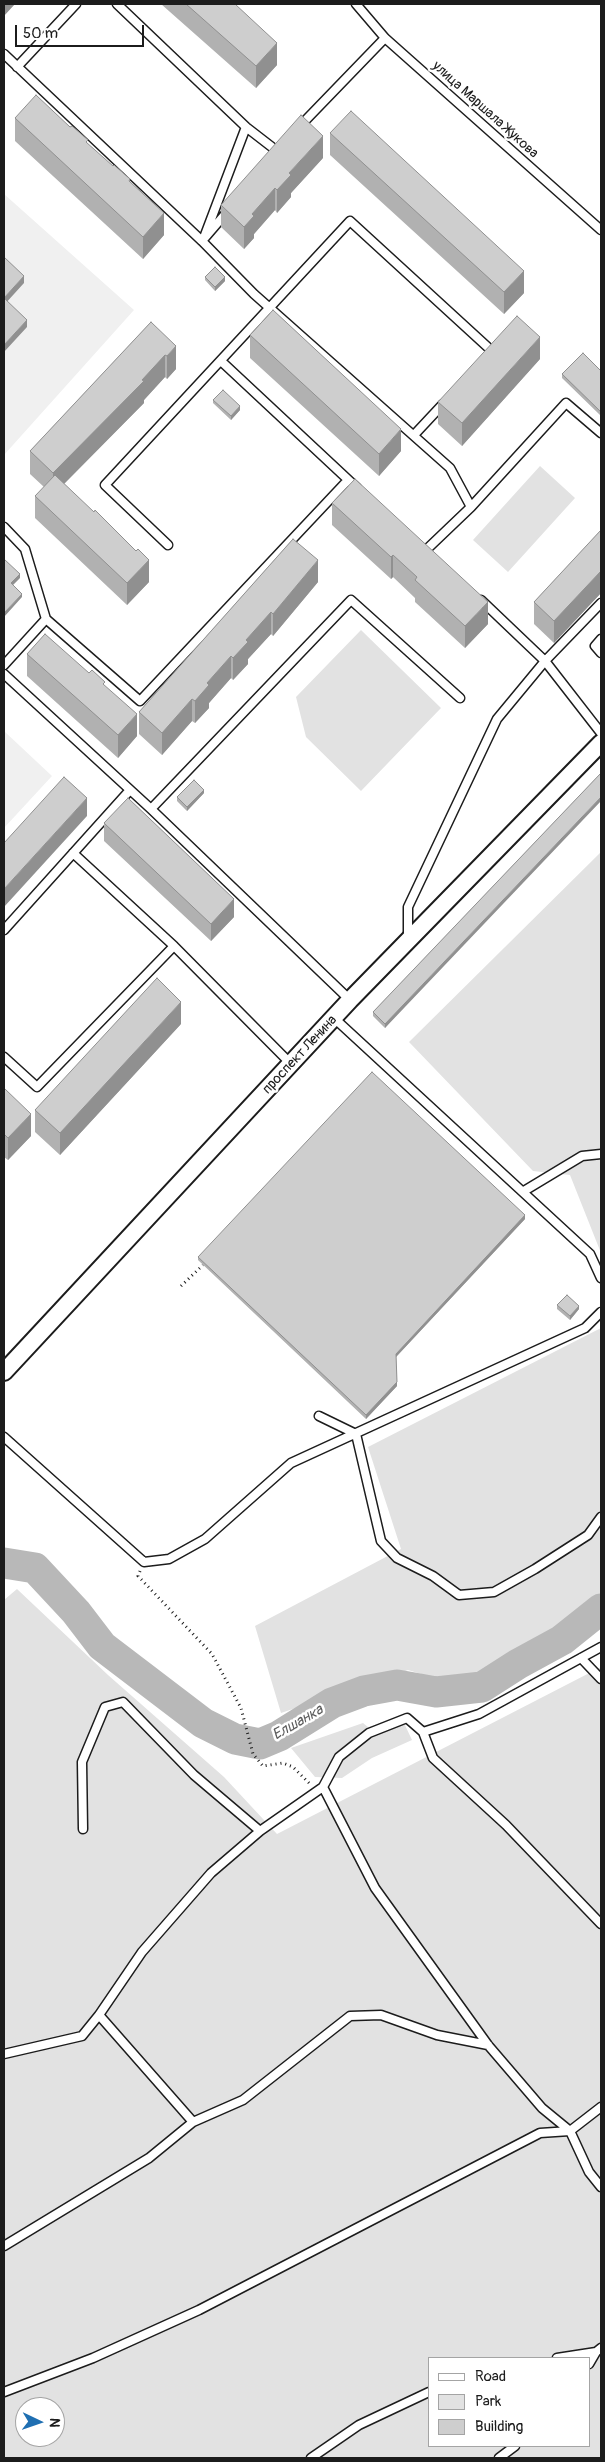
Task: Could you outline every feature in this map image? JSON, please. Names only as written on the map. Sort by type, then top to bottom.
[{"type":"street","name":"проспект Ленина","points":[[4,1372],[350,1000],[601,743]]},
{"type":"lane","points":[[17,67],[76,4]]},
{"type":"lane","points":[[117,4],[246,127],[277,150]]},
{"type":"lane","name":"улица Маршала Жукова","points":[[356,4],[384,38],[601,230]]},
{"type":"lane","points":[[290,136],[384,38]]},
{"type":"lane","points":[[4,54],[270,307],[450,468],[471,507]]},
{"type":"lane","points":[[202,241],[246,127]]},
{"type":"lane","points":[[271,158],[283,144]]},
{"type":"lane","points":[[202,241],[234,203]]},
{"type":"lane","points":[[168,545],[105,484],[350,221],[493,352],[486,359]]},
{"type":"lane","points":[[221,361],[362,493]]},
{"type":"lane","points":[[414,435],[447,400]]},
{"type":"lane","points":[[426,550],[471,507],[566,403],[601,433]]},
{"type":"lane","points":[[4,527],[25,548],[46,618],[140,701],[348,480]]},
{"type":"lane","points":[[419,544],[433,557]]},
{"type":"lane","points":[[477,596],[545,661],[601,734]]},
{"type":"lane","points":[[151,809],[351,600],[460,698]]},
{"type":"lane","points":[[408,940],[408,907],[497,719],[545,661],[601,603]]},
{"type":"lane","points":[[4,665],[46,618]]},
{"type":"lane","points":[[601,639],[595,646],[601,653]]},
{"type":"lane","points":[[4,674],[151,809],[350,1000]]},
{"type":"lane","points":[[4,930],[130,790]]},
{"type":"lane","points":[[73,853],[174,946],[291,1064]]},
{"type":"lane","points":[[4,1057],[37,1087],[174,946]]},
{"type":"lane","points":[[334,1018],[524,1191],[590,1254],[601,1278]]},
{"type":"lane","points":[[524,1191],[582,1156],[601,1154]]},
{"type":"lane","points":[[4,1436],[144,1562],[169,1559],[205,1539],[291,1463],[585,1328],[601,1312]]},
{"type":"lane","points":[[319,1416],[356,1434]]},
{"type":"lane","points":[[356,1434],[381,1541],[397,1558],[433,1576],[459,1595],[494,1592],[527,1574],[588,1536],[601,1517]]},
{"type":"lane","points":[[423,1732],[480,1714],[601,1647]]},
{"type":"lane","points":[[581,1658],[601,1679]]},
{"type":"lane","points":[[83,1829],[82,1762],[105,1707],[123,1702],[194,1775],[260,1831]]},
{"type":"lane","points":[[4,2054],[82,2036],[99,2015],[142,1952],[212,1873],[260,1831],[321,1789],[338,1758],[369,1732],[407,1718],[423,1732],[433,1758],[506,1825],[601,1924]]},
{"type":"lane","points":[[321,1789],[375,1888],[488,2045],[542,2108],[570,2131],[590,2172],[601,2187]]},
{"type":"lane","points":[[99,2015],[193,2122]]},
{"type":"lane","points":[[4,2246],[149,2158],[193,2122],[243,2100],[350,2016],[381,2015],[437,2035],[488,2045]]},
{"type":"lane","points":[[4,2392],[93,2358],[199,2310],[540,2133],[570,2131],[601,2107]]},
{"type":"lane","points":[[562,2357],[598,2350]]},
{"type":"lane","points":[[590,2362],[598,2350]]},
{"type":"lane","points":[[311,2458],[359,2425],[428,2392]]},
{"type":"lane","points":[[499,2458],[514,2447]]},
{"type":"path","points":[[181,1286],[203,1265]]},
{"type":"path","points":[[144,1562],[138,1576],[212,1654],[241,1708],[253,1754],[263,1766],[283,1764],[293,1767],[308,1779],[312,1788],[321,1789]]},
{"type":"shaded area","points":[[4,194],[134,310],[4,455]]},
{"type":"shaded area","points":[[4,731],[52,776],[4,828]]},
{"type":"green space","points":[[540,466],[575,498],[508,572],[473,540]]},
{"type":"green space","points":[[361,630],[441,708],[361,791],[306,737],[296,697]]},
{"type":"green space","points":[[601,852],[601,1253],[570,1175],[533,1171],[409,1042]]},
{"type":"green space","points":[[601,1328],[601,1601],[461,1686],[408,1670],[281,1713],[255,1626],[401,1549],[368,1447]]},
{"type":"green space","points":[[17,1589],[108,1675],[224,1777],[277,1834],[601,1667],[601,2458],[4,2458],[4,1600]]},
{"type":"green space","points":[[363,1723],[368,1727],[404,1723],[412,1740],[372,1758],[342,1778],[315,1777],[291,1748]]},
{"type":"building","points":[[186,4],[235,4],[277,43],[256,66]]},
{"type":"building","points":[[36,95],[70,127],[72,126],[88,140],[86,142],[130,179],[129,181],[164,213],[143,237],[15,118]]},
{"type":"building","points":[[351,111],[524,271],[504,292],[330,133]]},
{"type":"building","points":[[301,115],[323,136],[289,173],[291,175],[277,190],[275,188],[252,214],[254,216],[244,227],[221,205]]},
{"type":"building","points":[[4,257],[24,276],[4,298]]},
{"type":"building","points":[[215,267],[225,277],[215,287],[205,277]]},
{"type":"building","points":[[4,298],[27,320],[4,345]]},
{"type":"building","points":[[273,310],[401,429],[379,454],[250,335]]},
{"type":"building","points":[[517,316],[540,337],[462,423],[438,402]]},
{"type":"building","points":[[151,322],[176,346],[167,356],[165,355],[142,380],[144,381],[53,473],[30,451]]},
{"type":"building","points":[[583,353],[601,371],[601,412],[562,374]]},
{"type":"building","points":[[223,390],[240,406],[231,416],[213,400]]},
{"type":"building","points":[[55,475],[94,512],[95,510],[136,551],[138,549],[149,560],[127,583],[35,496]]},
{"type":"building","points":[[355,479],[488,602],[465,626],[415,580],[417,577],[393,555],[391,557],[332,503]]},
{"type":"building","points":[[601,530],[601,571],[554,621],[534,602]]},
{"type":"building","points":[[293,539],[318,560],[273,614],[271,612],[246,640],[248,642],[233,658],[231,656],[207,683],[209,685],[195,701],[192,699],[162,733],[139,712]]},
{"type":"building","points":[[4,559],[20,574],[11,583],[22,594],[4,613]]},
{"type":"building","points":[[45,634],[89,673],[92,670],[105,682],[103,684],[137,714],[118,735],[27,654]]},
{"type":"building","points":[[601,773],[601,797],[385,1024],[373,1012]]},
{"type":"building","points":[[64,777],[87,798],[4,889],[4,843]]},
{"type":"building","points":[[194,780],[204,790],[187,807],[177,797]]},
{"type":"building","points":[[128,798],[234,899],[211,924],[104,823]]},
{"type":"building","points":[[157,978],[181,1002],[60,1133],[35,1110]]},
{"type":"building","points":[[372,1072],[525,1215],[396,1354],[397,1382],[366,1415],[198,1257]]},
{"type":"building","points":[[4,1088],[31,1114],[8,1138],[4,1134]]},
{"type":"building","points":[[567,1295],[579,1306],[570,1316],[557,1305]]},
{"type":"waterway","name":"Елшанка","points":[[4,1563],[35,1568],[76,1612],[102,1646],[203,1723],[235,1739],[260,1744],[279,1736],[332,1703],[364,1691],[397,1685],[436,1692],[482,1687],[518,1664],[562,1640],[601,1609]]}]
